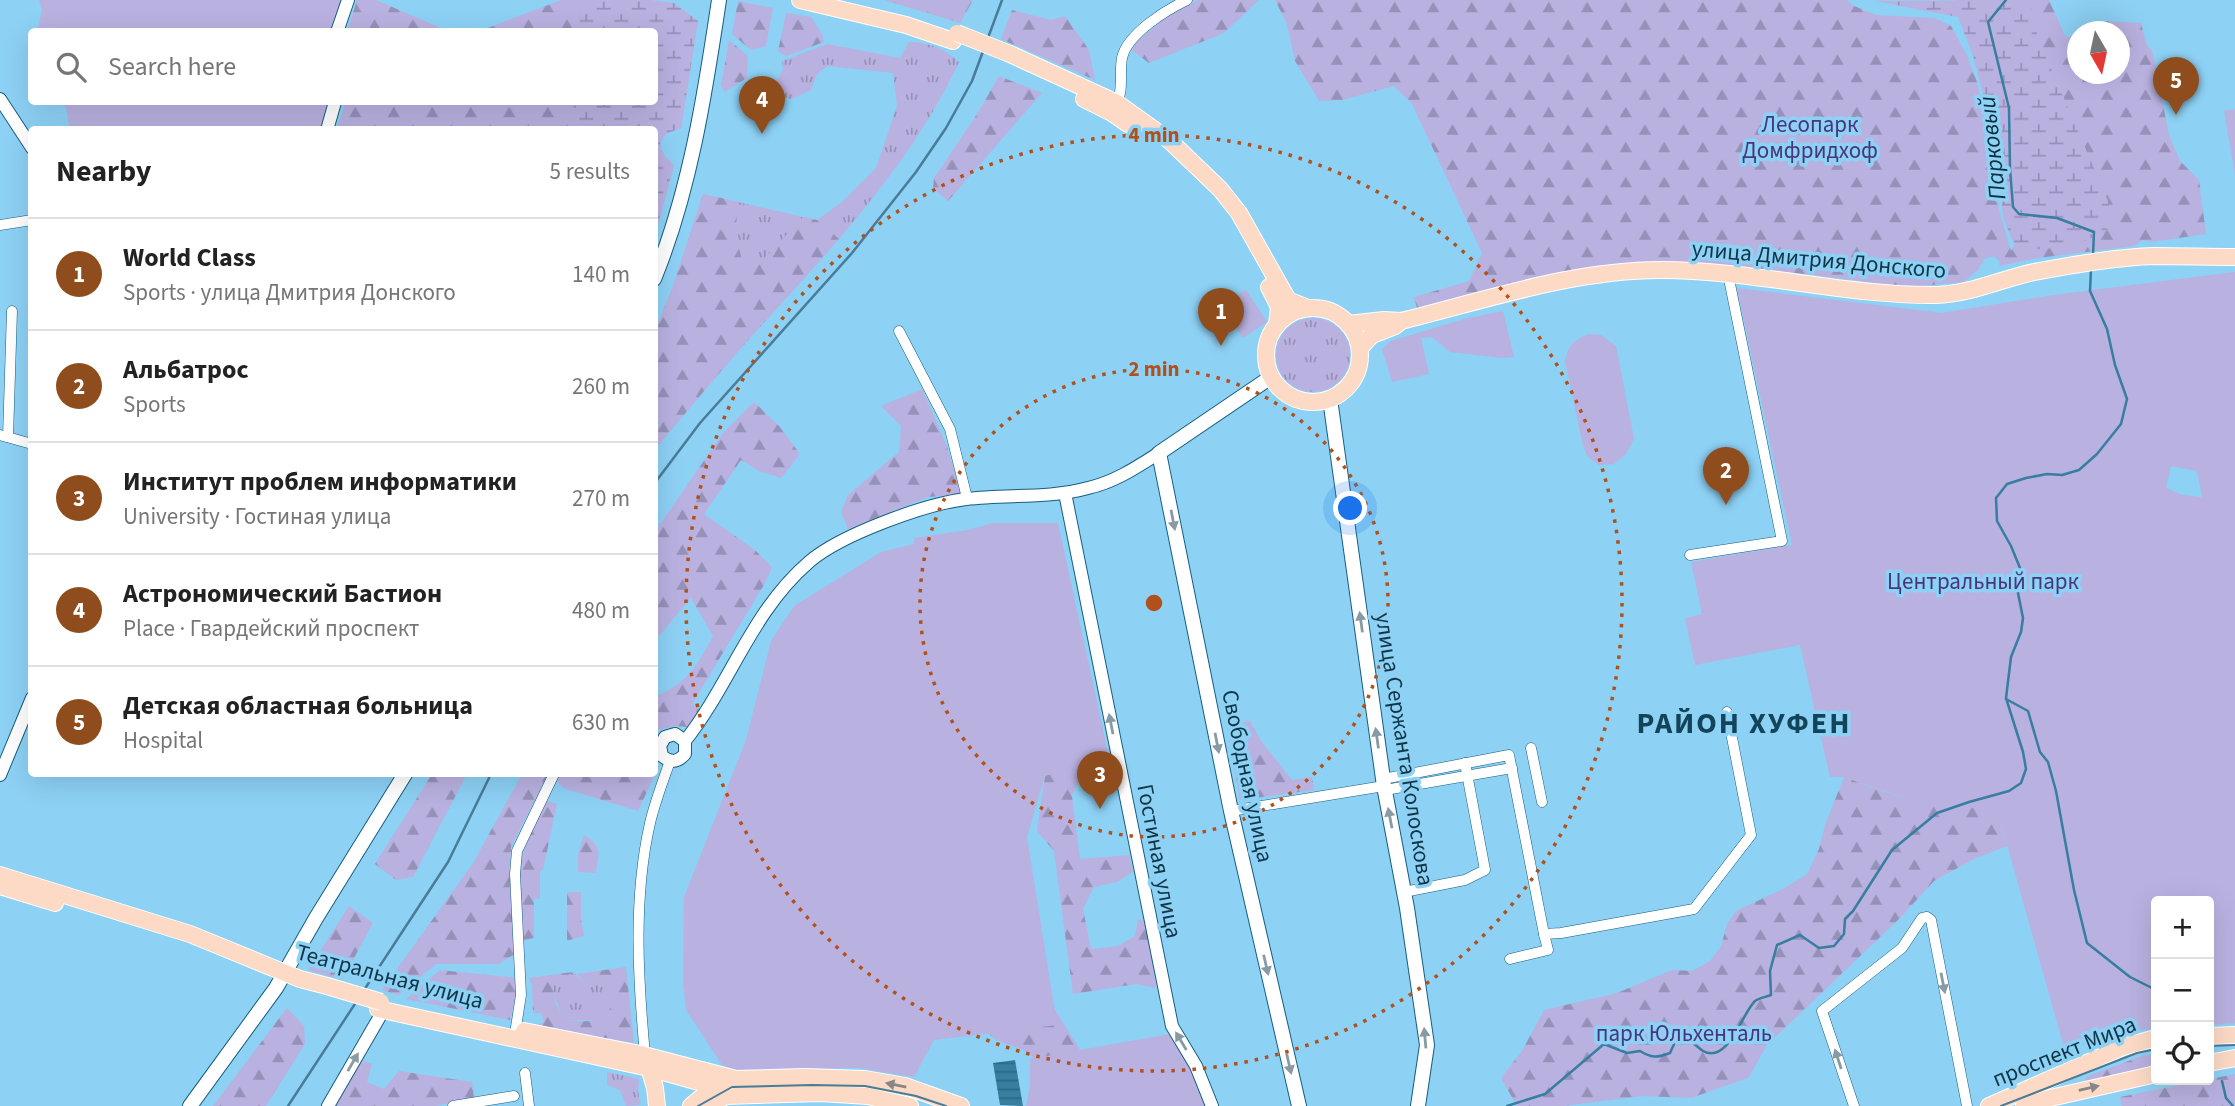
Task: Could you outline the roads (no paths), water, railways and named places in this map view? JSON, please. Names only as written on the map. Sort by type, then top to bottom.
[{"type":"main road","points":[[658,268],[682,200],[719,0]]},
{"type":"main road","points":[[800,0],[955,37]]},
{"type":"main road","points":[[852,0],[909,16],[1117,103],[1170,141],[1220,189],[1239,213],[1288,300],[1308,308],[1323,309],[1348,324],[1360,348],[1354,378],[1344,391],[1330,399],[1313,402],[1296,399],[1282,391],[1271,377],[1266,360],[1268,342],[1277,325],[1279,307],[1230,219],[1207,191],[1162,148],[1112,113],[1008,59]]},
{"type":"main road","name":"улица Дмитрия Донского","points":[[1348,324],[1401,321],[1539,286],[1627,272],[1661,270],[1728,274],[1937,295],[1960,293],[2020,275],[2104,261],[2156,256],[2235,257]]},
{"type":"main road","points":[[1277,325],[1290,314],[1308,308]]},
{"type":"main road","name":"улица Дмитрия Донского","points":[[1360,348],[1372,335],[1401,321]]},
{"type":"main road","points":[[1160,453],[1271,377]]},
{"type":"main road","name":"улица Сержанта Колоскова","points":[[1330,399],[1384,785],[1404,892],[1427,1045],[1418,1106]]},
{"type":"main road","name":"Свободная улица","points":[[1160,453],[1231,811],[1298,1106]]},
{"type":"main road","points":[[190,1106],[282,976],[403,777]]},
{"type":"main road","name":"Театральная улица","points":[[0,875],[190,934],[282,976],[296,986],[326,990],[381,1007],[647,1062],[672,1062],[736,1087]]},
{"type":"main road","name":"Театральная улица","points":[[0,886],[138,929],[188,941],[282,976]]},
{"type":"main road","points":[[2214,1035],[2235,1035]]},
{"type":"main road","name":"проспект Мира","points":[[2021,1102],[2064,1071],[2123,1047],[2151,1039]]},
{"type":"main road","points":[[2214,1062],[2235,1058]]},
{"type":"main road","points":[[647,1062],[657,1106]]},
{"type":"main road","name":"Театральная улица","points":[[647,1062],[680,1077],[713,1087]]},
{"type":"main road","points":[[672,1062],[691,1106],[713,1087],[736,1087],[820,1099],[868,1096],[910,1106]]},
{"type":"main road","name":"проспект Мира","points":[[1989,1106],[2046,1098],[2151,1075]]},
{"type":"main road","points":[[709,1106],[736,1087],[804,1077],[865,1079],[905,1086],[961,1106]]},
{"type":"street","points":[[338,28],[348,0]]},
{"type":"street","points":[[1117,103],[1122,87],[1121,61],[1125,47],[1168,10],[1187,0]]},
{"type":"street","points":[[0,99],[28,142]]},
{"type":"street","points":[[328,126],[334,105]]},
{"type":"street","points":[[0,225],[28,221]]},
{"type":"street","points":[[1690,555],[1782,541],[1728,274]]},
{"type":"street","points":[[12,312],[4,436],[28,443]]},
{"type":"street","points":[[900,331],[950,429],[967,498]]},
{"type":"street","points":[[685,741],[675,734],[659,736],[660,751],[670,761],[677,761],[685,754],[685,741],[761,615],[782,587],[811,560],[866,530],[936,504],[967,498],[1065,494],[1110,482],[1160,453]]},
{"type":"street","name":"Гостиная улица","points":[[1065,494],[1172,1026],[1196,1066],[1212,1106]]},
{"type":"street","points":[[0,775],[28,708]]},
{"type":"street","points":[[1544,934],[1694,909],[1751,835],[1727,712]]},
{"type":"street","points":[[1531,748],[1542,802]]},
{"type":"street","points":[[1384,785],[1465,763],[1509,755],[1548,950],[1510,958]]},
{"type":"street","points":[[647,1062],[638,965],[640,901],[650,825],[670,761]]},
{"type":"street","points":[[1404,892],[1465,880],[1485,870],[1465,763]]},
{"type":"street","points":[[1231,811],[1384,785],[1468,776],[1512,768]]},
{"type":"street","points":[[515,1035],[521,995],[515,874],[517,851],[553,777]]},
{"type":"street","points":[[1854,1106],[1822,1011],[1902,948],[1922,918],[1927,917],[1931,920],[1937,947],[1967,1106]]},
{"type":"street","points":[[328,1106],[381,1007]]},
{"type":"street","points":[[525,1073],[529,1106]]},
{"type":"street","points":[[453,1106],[514,1096]]},
{"type":"water","points":[[1015,1060],[1023,1106],[1000,1105],[993,1063]]},
{"type":"waterway","name":"Парковый","points":[[2006,0],[1988,22],[2009,108],[2013,207],[2019,214],[2057,218],[2094,232],[2093,255]]},
{"type":"waterway","name":"Парковый","points":[[1507,1106],[1545,1094],[1604,1044],[1627,1053],[1640,1051],[1658,1056],[1670,1053],[1675,1042],[1685,1037],[1703,1051],[1720,1051],[1734,1036],[1755,1001],[1771,995],[1770,971],[1777,945],[1800,935],[1819,948],[1834,946],[1844,934],[1845,919],[1853,911],[1892,850],[1937,813],[2009,791],[2021,783],[2026,769],[2006,698],[2011,657],[2021,632],[2023,618],[2016,583],[2020,568],[1997,521],[1996,498],[2007,484],[2026,478],[2047,474],[2062,475],[2079,470],[2097,454],[2121,424],[2127,399],[2115,365],[2107,329],[2090,291],[2091,269]]},
{"type":"waterway","points":[[2006,699],[2028,711],[2040,752],[2048,762],[2087,943],[2130,977],[2151,988]]},
{"type":"waterway","points":[[2222,1081],[2226,1098],[2233,1106]]},
{"type":"tram line","points":[[2214,1046],[2235,1045]]},
{"type":"tram line","points":[[2001,1106],[2137,1053],[2151,1050]]},
{"type":"tram line","points":[[698,1106],[732,1087],[812,1085],[865,1086],[916,1096],[946,1106]]},
{"type":"railway","points":[[658,479],[700,423],[852,253],[916,172],[946,128],[972,81],[1002,0]]},
{"type":"railway","points":[[288,1106],[448,862],[490,777]]},
{"type":"place","name":"Детская областная больница","points":[[2176,115]]},
{"type":"place","name":"Астрономический Бастион","points":[[762,134]]},
{"type":"place","name":"World Class","points":[[1221,346]]},
{"type":"place","name":"Альбатрос","points":[[1726,505]]},
{"type":"place","name":"Институт проблем информатики","points":[[1100,809]]},
{"type":"district","name":"РАЙОН ХУФЕН","points":[[1744,723]]},
{"type":"park label","name":"Лесопарк Домфридхоф","points":[[1810,137]]},
{"type":"park label","name":"Центральный парк","points":[[1983,581]]},
{"type":"park label","name":"парк Юльхенталь","points":[[1684,1033]]}]
